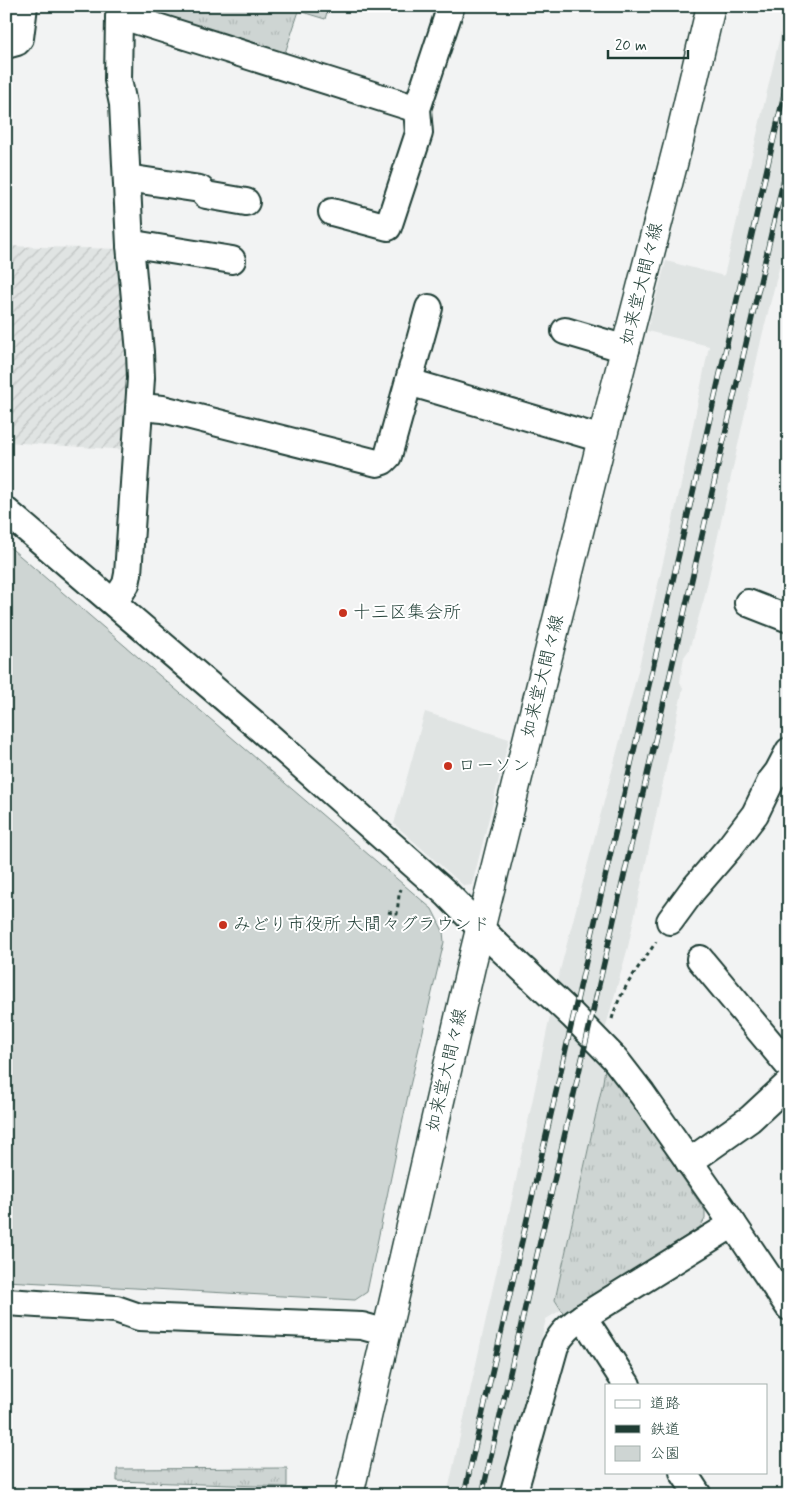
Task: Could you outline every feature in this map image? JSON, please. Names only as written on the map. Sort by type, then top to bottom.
[{"type":"main road","name":"如来堂大間々線","points":[[349,1495],[471,966],[602,439],[678,145],[711,6]]},
{"type":"street","points":[[6,45],[17,42],[20,38],[24,6]]},
{"type":"street","points":[[332,212],[388,227],[419,133],[417,109],[451,6]]},
{"type":"street","points":[[114,603],[126,584],[128,574],[140,407],[140,352],[130,245],[123,104],[118,80],[120,12],[136,20],[417,109]]},
{"type":"street","points":[[127,178],[200,189],[206,195],[246,202]]},
{"type":"street","points":[[130,245],[232,260]]},
{"type":"street","points":[[140,407],[163,409],[377,463],[383,461],[388,456],[430,308]]},
{"type":"street","points":[[565,332],[626,349]]},
{"type":"street","points":[[409,382],[602,439]]},
{"type":"street","points":[[6,511],[264,732],[432,881],[573,1016],[604,1048],[636,1086],[789,1307]]},
{"type":"street","points":[[748,603],[789,619]]},
{"type":"street","points":[[670,921],[692,891],[745,828],[755,814],[771,781],[784,762]]},
{"type":"street","points":[[700,959],[789,1066]]},
{"type":"street","points":[[690,1162],[750,1119],[789,1083]]},
{"type":"street","points":[[513,1495],[555,1346],[564,1331],[584,1316],[733,1224]]},
{"type":"street","points":[[6,1302],[116,1309],[139,1317],[362,1326],[387,1333]]},
{"type":"street","points":[[584,1316],[626,1384]]},
{"type":"street","points":[[684,1474],[698,1495]]},
{"type":"path","points":[[388,912],[396,914],[399,895],[403,885]]},
{"type":"path","points":[[604,1048],[616,1004],[622,992],[670,921]]},
{"type":"shaded area","points":[[787,6],[789,6],[789,229],[762,336],[704,599],[689,650],[684,657],[680,682],[683,688],[628,947],[605,1030],[557,982],[638,671],[682,480],[709,346],[647,331],[666,261],[724,276]]},
{"type":"shaded area","points":[[6,246],[121,249],[130,327],[128,450],[6,442]]},
{"type":"shaded area","points":[[425,712],[509,739],[472,885],[464,886],[394,824]]},
{"type":"shaded area","points":[[551,1011],[605,1068],[555,1300],[561,1310],[546,1319],[504,1495],[447,1495],[505,1233]]},
{"type":"green space","points":[[134,6],[329,6],[325,19],[299,11],[283,59],[144,16]]},
{"type":"green space","name":"みどり市役所 大間々グラウンド","points":[[6,544],[432,909],[443,931],[444,942],[410,1086],[367,1292],[355,1300],[6,1281]]},
{"type":"green space","points":[[605,1068],[627,1096],[705,1211],[705,1219],[700,1227],[564,1314],[555,1300]]},
{"type":"green space","points":[[287,1468],[287,1487],[117,1481],[117,1469]]},
{"type":"railway","points":[[464,1495],[789,72]]},
{"type":"railway","points":[[482,1495],[789,156]]},
{"type":"place","name":"十三区集会所","points":[[343,613]]},
{"type":"place","name":"ローソン","points":[[448,766]]},
{"type":"place","name":"みどり市役所 大間々グラウンド","points":[[223,925]]}]
